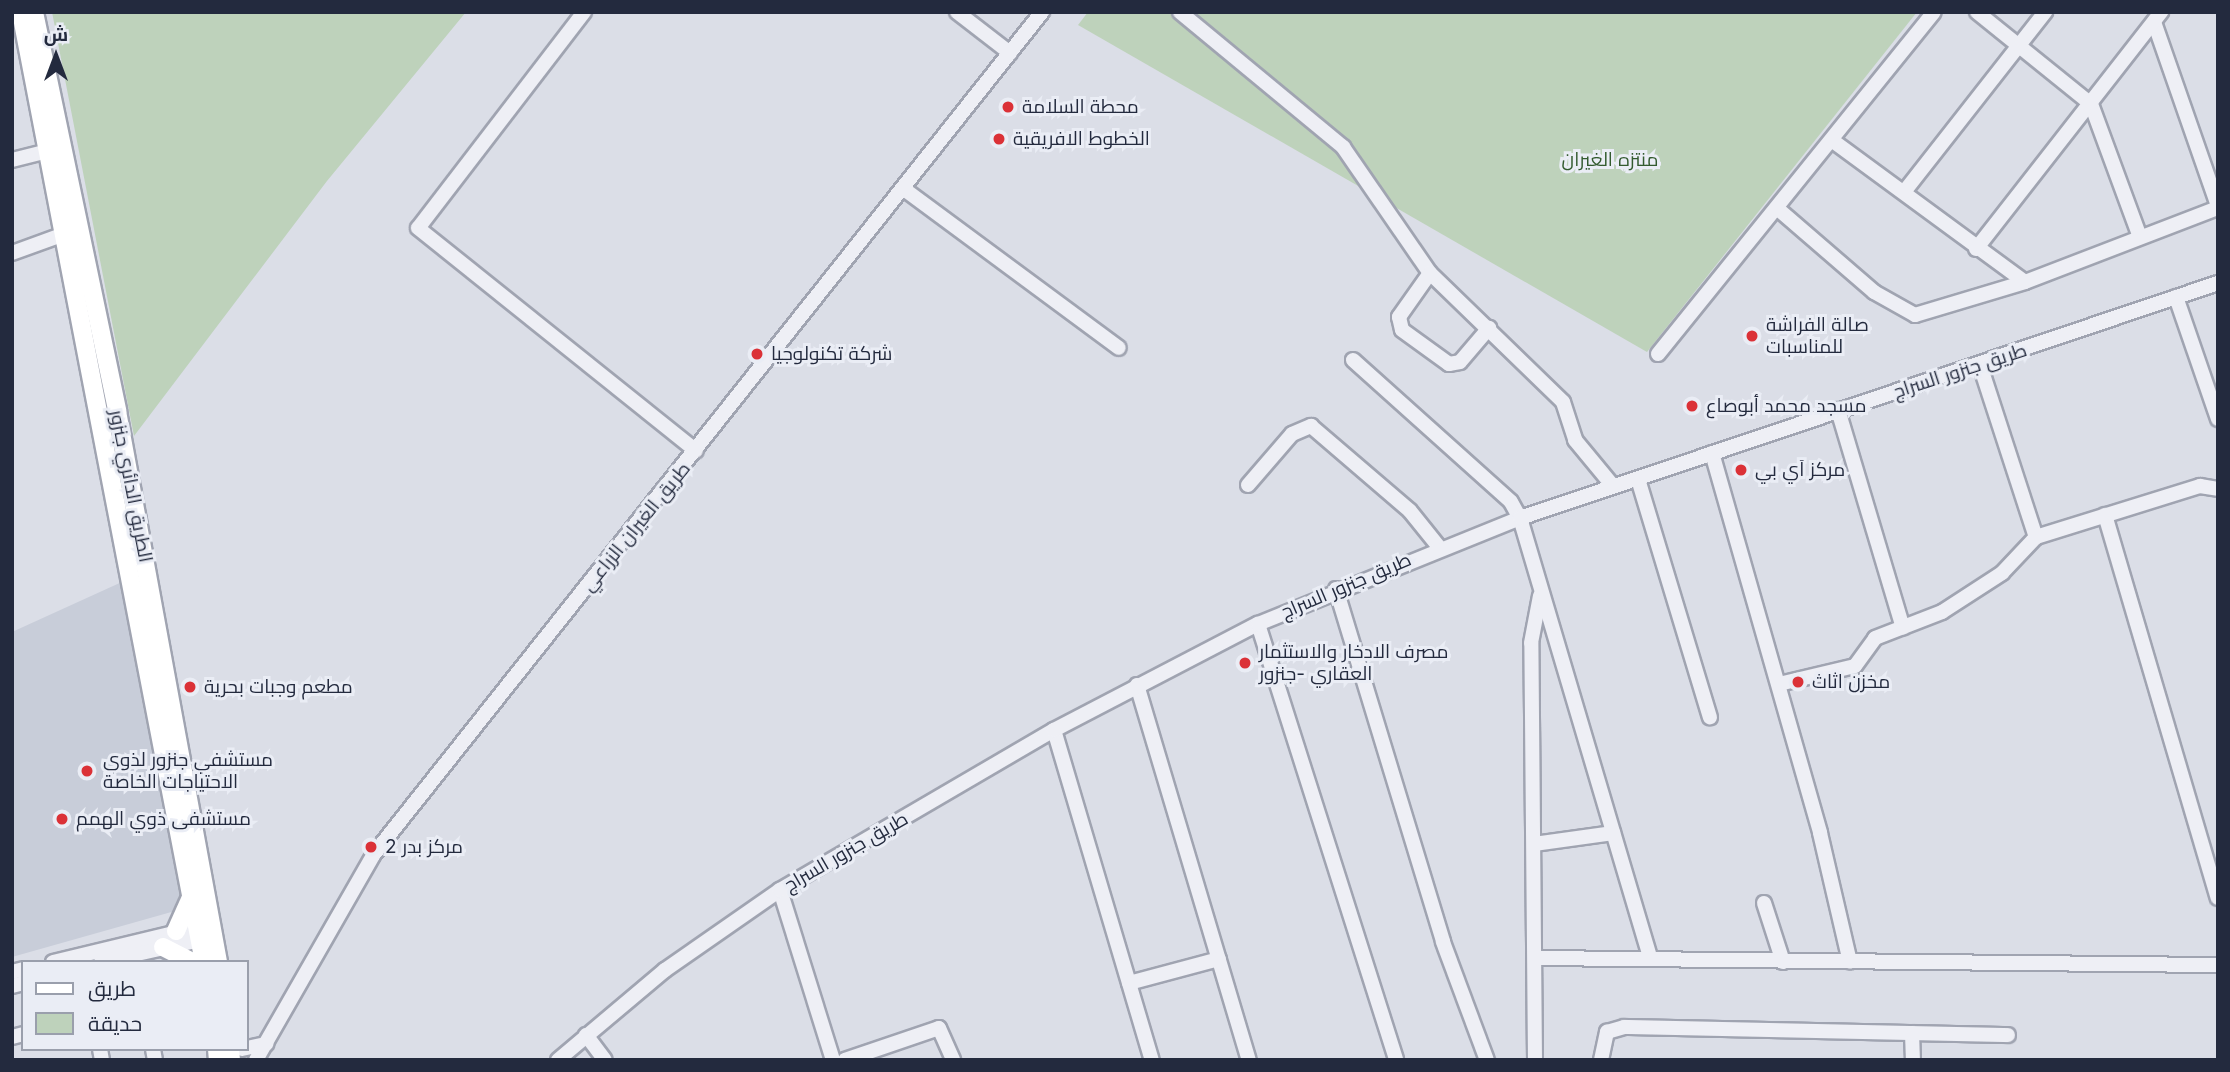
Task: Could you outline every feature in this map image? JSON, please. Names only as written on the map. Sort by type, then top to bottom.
[{"type":"main road","name":"الطريق الدائري جنزور","points":[[21,12],[67,233],[191,894],[217,960]]},
{"type":"main road","name":"الطريق الدائري جنزور","points":[[34,12],[206,932],[204,960]]},
{"type":"main road","points":[[176,931],[191,894]]},
{"type":"main road","points":[[163,947],[189,960]]},
{"type":"street","points":[[584,12],[418,228],[696,451]]},
{"type":"street","points":[[957,12],[1010,53]]},
{"type":"street","name":"طريق الغيران الزراعي","points":[[256,1060],[310,957],[374,854],[1042,12]]},
{"type":"street","points":[[1180,12],[1343,147],[1430,273],[1563,402],[1575,440],[1613,486]]},
{"type":"street","points":[[1658,354],[1833,141],[1934,12]]},
{"type":"street","points":[[1977,12],[2020,44],[2091,104],[2140,237]]},
{"type":"street","points":[[1904,192],[2045,12]]},
{"type":"street","points":[[1778,209],[1903,311],[1915,314],[2025,282],[2218,207],[2157,17]]},
{"type":"street","points":[[1976,249],[2157,17]]},
{"type":"street","points":[[1833,141],[1976,249],[2025,282]]},
{"type":"street","points":[[12,160],[49,151]]},
{"type":"street","points":[[904,189],[1119,348]]},
{"type":"street","points":[[12,253],[67,233]]},
{"type":"street","points":[[1430,273],[1399,317],[1402,330],[1449,364],[1460,362],[1489,328]]},
{"type":"street","name":"طريق جنزور السراج","points":[[558,1060],[586,1035],[780,890],[1054,730],[1258,624],[1439,547],[1520,518],[2218,283]]},
{"type":"street","points":[[2176,298],[2218,419]]},
{"type":"street","points":[[1353,360],[1511,502],[1520,518],[1540,593],[1651,959]]},
{"type":"street","points":[[1980,365],[2036,537]]},
{"type":"street","points":[[1838,410],[1903,628]]},
{"type":"street","points":[[1248,485],[1292,434],[1311,426],[1410,511],[1439,547]]},
{"type":"street","points":[[1712,453],[1779,684],[1850,962]]},
{"type":"street","points":[[1638,479],[1710,717]]},
{"type":"street","points":[[1779,684],[1855,666],[1866,644],[1903,628],[2003,573],[2036,537],[2200,486],[2218,489]]},
{"type":"street","points":[[2105,515],[2218,898]]},
{"type":"street","points":[[1336,589],[1443,942],[1487,1060]]},
{"type":"street","points":[[1535,1060],[1531,643],[1540,593]]},
{"type":"street","points":[[1258,624],[1396,1060]]},
{"type":"street","points":[[1137,685],[1249,1060]]},
{"type":"street","points":[[1054,730],[1152,1060]]},
{"type":"street","points":[[1534,844],[1613,833]]},
{"type":"street","points":[[780,890],[833,1060]]},
{"type":"street","points":[[1764,903],[1783,962]]},
{"type":"street","points":[[61,960],[176,931],[206,932]]},
{"type":"street","points":[[109,960],[163,947],[206,932]]},
{"type":"street","points":[[1535,958],[2218,965]]},
{"type":"street","points":[[1129,984],[1219,959]]},
{"type":"street","points":[[1601,1060],[1607,1032],[1624,1027],[2008,1035]]},
{"type":"street","points":[[845,1060],[939,1028],[953,1060]]},
{"type":"street","points":[[1912,1033],[1913,1060]]},
{"type":"street","points":[[586,1035],[605,1060]]},
{"type":"street","points":[[248,1048],[267,1043]]},
{"type":"shaded area","name":"مستشفي جنزور لذوي الاحتياجات الخاصة","points":[[135,576],[182,909],[12,957],[12,632]]},
{"type":"green space","points":[[52,12],[466,12],[327,181],[134,436]]},
{"type":"green space","name":"منتزه الغيران","points":[[1088,12],[1917,12],[1647,352],[1078,25]]},
{"type":"place","name":"محطة السلامة","points":[[1008,107]]},
{"type":"place","name":"الخطوط الافريقية","points":[[999,139]]},
{"type":"place","name":"صالة الفراشة للمناسبات","points":[[1752,336]]},
{"type":"place","name":"شركة تكنولوجيا","points":[[757,354]]},
{"type":"place","name":"مسجد محمد أبوصاع","points":[[1692,406]]},
{"type":"place","name":"مركز اَي بي","points":[[1741,470]]},
{"type":"place","name":"مصرف الادخار والاستثمار العقاري -جنزور","points":[[1245,663]]},
{"type":"place","name":"مخزن اثاث","points":[[1798,682]]},
{"type":"place","name":"مطعم وجبات بحرية","points":[[190,687]]},
{"type":"place","name":"مستشفي جنزور لذوي الاحتياجات الخاصة","points":[[87,771]]},
{"type":"place","name":"مستشفى ذوي الهمم","points":[[62,819]]},
{"type":"place","name":"مركز بدر 2","points":[[371,847]]}]
